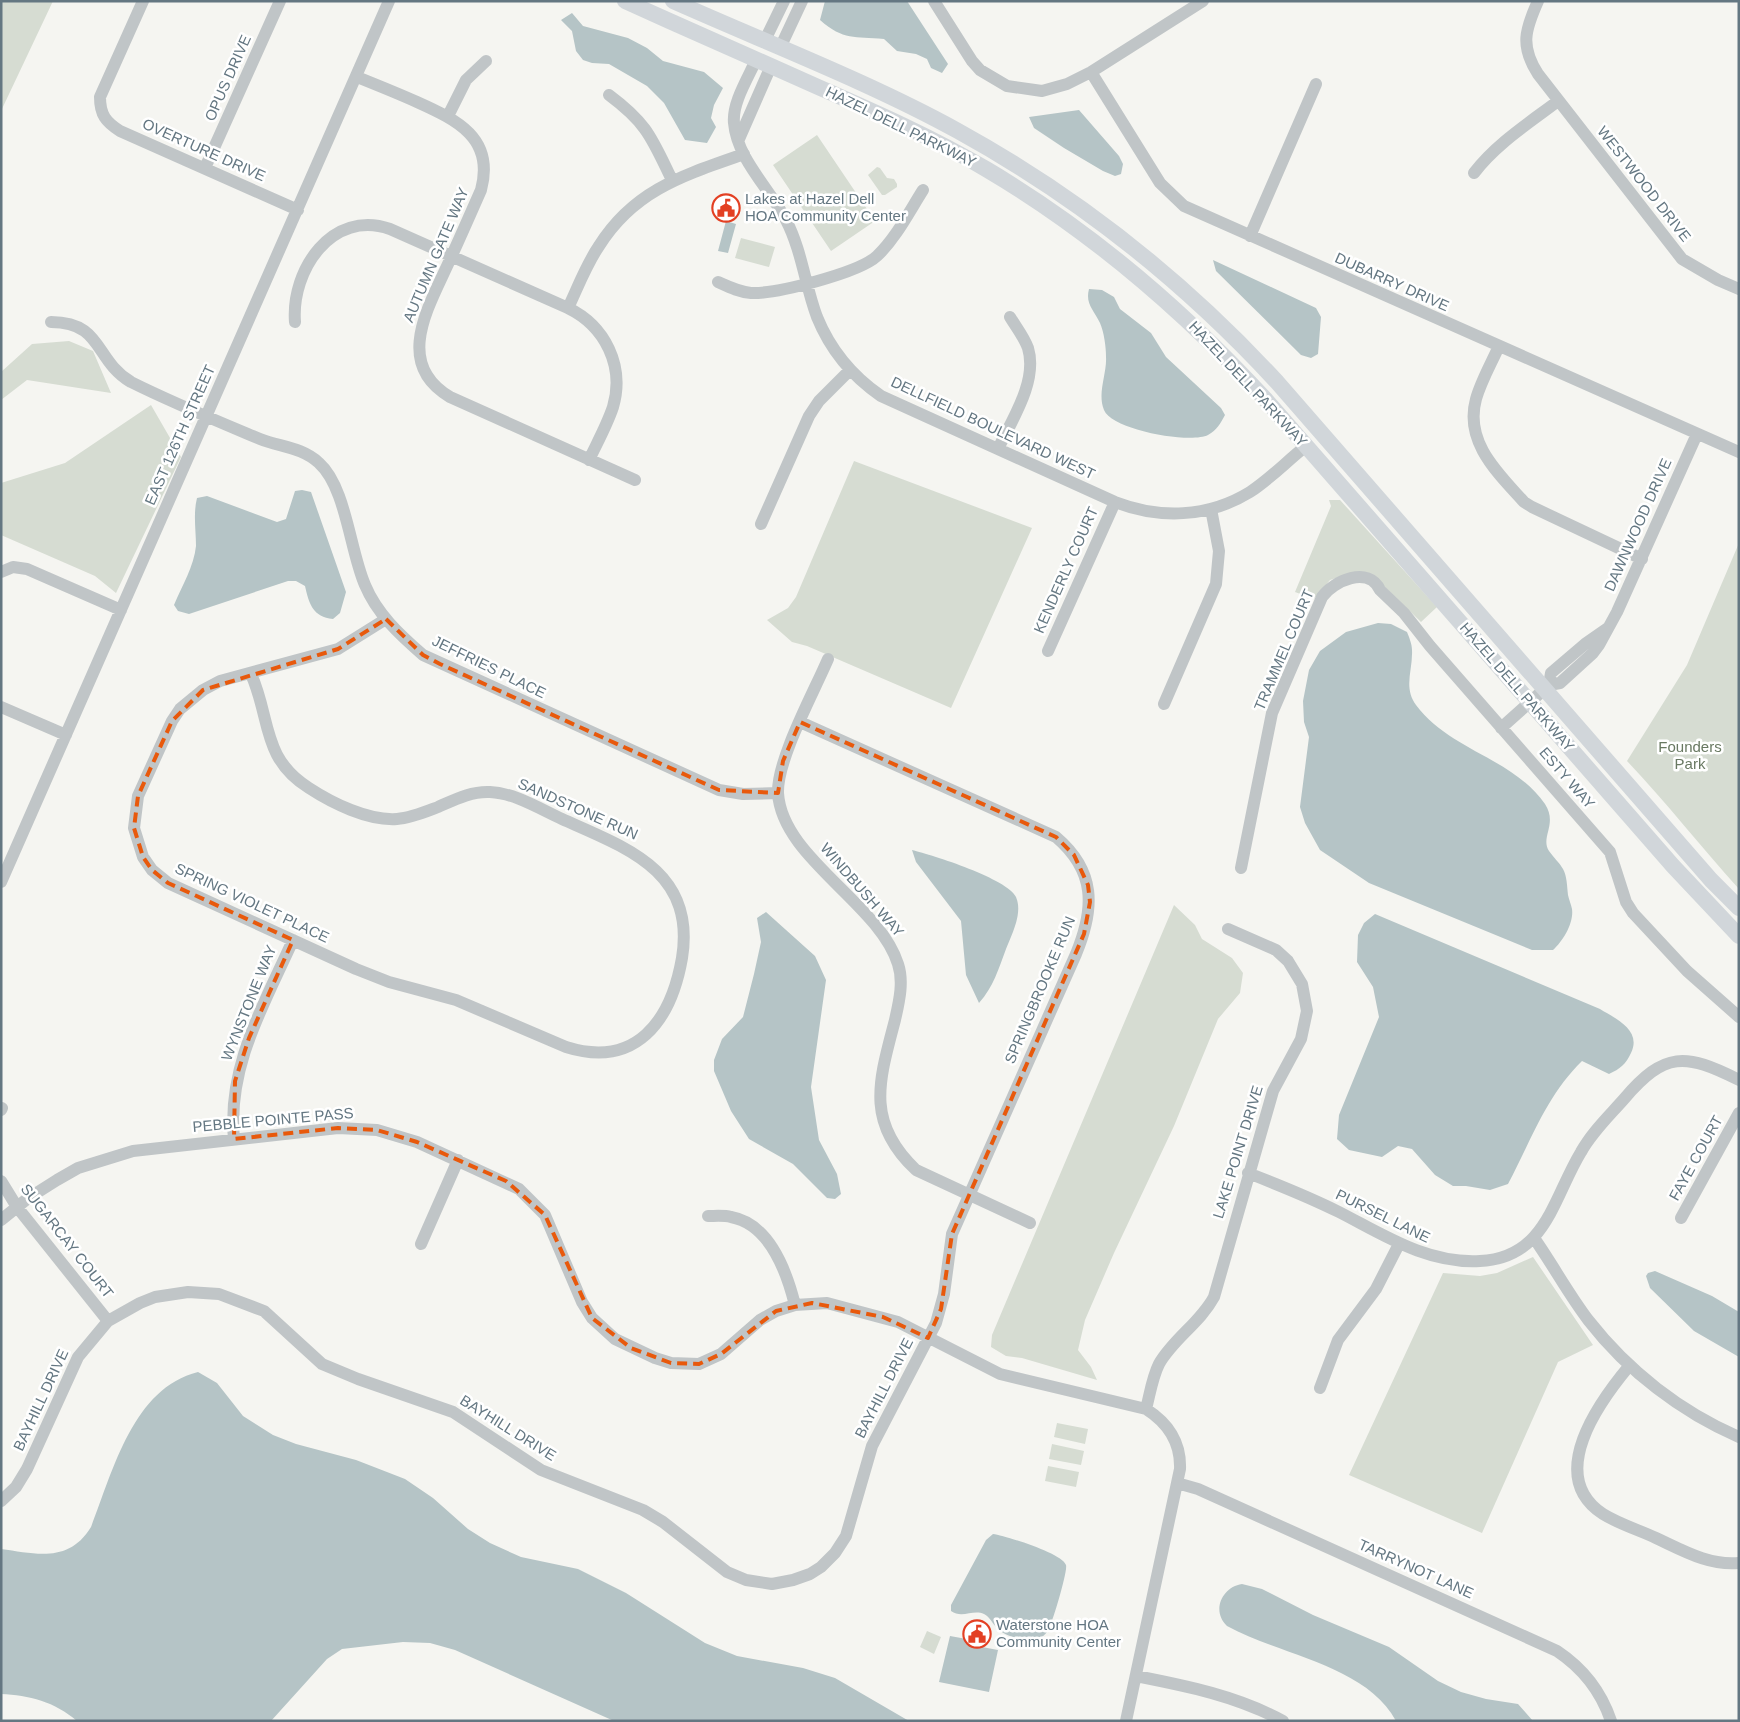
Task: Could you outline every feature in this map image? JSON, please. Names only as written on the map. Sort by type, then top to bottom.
[{"type":"main road","name":"HAZEL DELL PARKWAY","points":[[625,1],[880,114],[987,169],[1106,251],[1180,313],[1248,380],[1673,866],[1739,936]]},
{"type":"main road","name":"HAZEL DELL PARKWAY","points":[[673,1],[931,117],[1015,164],[1109,228],[1169,277],[1212,315],[1277,382],[1547,686],[1711,880],[1739,908]]},
{"type":"street","name":"OVERTURE DRIVE","points":[[143,1],[100,97],[102,114],[106,121],[120,131],[298,210]]},
{"type":"street","name":"OPUS DRIVE","points":[[205,168],[280,1]]},
{"type":"street","name":"EAST 126TH STREET","points":[[1,882],[389,1]]},
{"type":"street","points":[[764,42],[784,1]]},
{"type":"street","points":[[780,48],[802,1]]},
{"type":"street","points":[[934,1],[972,61],[988,76],[1008,86],[1042,91],[1068,84],[1095,69],[1203,1]]},
{"type":"street","name":"WESTWOOD DRIVE","points":[[1538,1],[1526,36],[1527,56],[1538,74],[1682,260],[1713,278],[1739,289]]},
{"type":"street","points":[[448,116],[466,80],[486,61]]},
{"type":"street","name":"DELLFIELD BOULEVARD WEST","points":[[764,63],[735,112],[734,127],[744,154],[787,221],[803,261],[821,326],[850,370],[871,389],[893,403],[1114,502],[1135,509],[1158,513],[1182,514],[1211,510],[1250,492],[1306,446]]},
{"type":"street","name":"DUBARRY DRIVE","points":[[1095,69],[1160,183],[1184,206],[1739,452]]},
{"type":"street","name":"AUTUMN GATE WAY","points":[[357,77],[458,122],[472,135],[482,156],[484,176],[481,190],[420,334],[420,355],[428,377],[437,388],[450,397],[635,480]]},
{"type":"street","points":[[1250,236],[1316,84]]},
{"type":"street","points":[[610,94],[636,116],[647,129],[672,180]]},
{"type":"street","points":[[1474,173],[1484,160],[1506,140],[1558,101]]},
{"type":"street","points":[[568,308],[598,248],[620,217],[648,194],[672,180],[744,154]]},
{"type":"street","points":[[718,282],[742,292],[754,293],[808,282],[858,268],[877,256],[924,190]]},
{"type":"street","points":[[295,322],[296,296],[310,261],[325,241],[342,230],[358,225],[383,227],[568,308],[584,318],[602,335],[612,354],[616,374],[613,407],[590,460]]},
{"type":"street","points":[[998,450],[1029,374],[1030,358],[1027,345],[1010,317]]},
{"type":"street","name":"JEFFRIES PLACE","points":[[51,322],[75,325],[88,333],[118,374],[142,388],[262,440],[306,453],[319,463],[335,485],[365,586],[386,619],[398,633],[423,655],[719,790],[743,794],[778,793]]},
{"type":"street","points":[[1498,346],[1476,397],[1473,412],[1475,437],[1483,453],[1532,507],[1642,558]]},
{"type":"street","points":[[761,524],[809,416],[824,396],[850,370]]},
{"type":"street","name":"DAWNWOOD DRIVE","points":[[1501,728],[1547,686],[1551,674],[1589,640],[1608,628],[1642,558],[1697,434]]},
{"type":"street","name":"KENDERLY COURT","points":[[1048,652],[1114,502]]},
{"type":"street","points":[[1164,704],[1216,584],[1218,551],[1211,510]]},
{"type":"street","points":[[1,572],[13,567],[27,569],[121,610]]},
{"type":"street","name":"ESTY WAY","points":[[1352,578],[1370,580],[1378,584],[1380,590],[1416,626],[1430,646],[1610,852],[1626,902],[1633,913],[1687,971],[1739,1017]]},
{"type":"street","name":"TRAMMEL COURT","points":[[1241,868],[1263,753],[1276,703],[1322,597],[1332,586],[1352,578]]},
{"type":"street","name":"SPRING VIOLET PLACE","points":[[386,619],[338,649],[220,681],[203,690],[180,708],[172,721],[138,796],[134,828],[143,857],[152,870],[168,883],[389,982],[456,1000],[579,1051],[604,1052],[622,1048],[639,1040],[665,1014],[672,996]]},
{"type":"street","name":"WINDBUSH WAY","points":[[828,659],[783,761],[778,793],[781,812],[793,834],[879,931],[893,950],[899,966],[900,999],[887,1050],[880,1093],[881,1115],[884,1128],[902,1157],[916,1170],[1030,1223]]},
{"type":"street","name":"SANDSTONE RUN","points":[[251,674],[270,743],[280,761],[295,778],[323,796],[368,815],[396,819],[411,816],[476,793],[504,794],[641,856],[663,878],[679,910],[684,930],[683,947],[672,996]]},
{"type":"street","points":[[1,707],[66,735]]},
{"type":"street","name":"SPRINGBROOKE RUN","points":[[800,722],[1056,837],[1074,855],[1082,869],[1090,902],[1084,934],[949,1242],[941,1309],[928,1338]]},
{"type":"street","name":"LAKE POINT DRIVE","points":[[1146,1409],[1154,1375],[1160,1362],[1204,1313],[1214,1297],[1273,1091],[1305,1028],[1306,998],[1295,969],[1282,955],[1269,947],[1228,929]]},
{"type":"street","name":"WYNSTONE WAY","points":[[234,1139],[232,1104],[241,1059],[293,940]]},
{"type":"street","name":"PURSEL LANE","points":[[1248,1173],[1326,1206],[1399,1244],[1438,1258],[1480,1262],[1507,1256],[1534,1238],[1545,1224],[1582,1150],[1647,1074],[1672,1062],[1693,1061],[1705,1064],[1739,1080]]},
{"type":"street","name":"FAYE COURT","points":[[1682,1218],[1713,1156],[1739,1113]]},
{"type":"street","name":"PEBBLE POINTE PASS","points":[[1,1220],[57,1180],[78,1168],[111,1156],[161,1146],[338,1128],[363,1129],[397,1135],[519,1188],[545,1215],[582,1302],[592,1318],[605,1332],[631,1348],[671,1363],[699,1364],[721,1354],[760,1320],[776,1311],[795,1305],[812,1303],[843,1306],[898,1322],[1000,1374],[1146,1409],[1166,1425],[1177,1444],[1180,1463],[1178,1483],[1126,1721]]},
{"type":"street","points":[[421,1244],[458,1160]]},
{"type":"street","name":"SUGARCAY COURT","points":[[1,1181],[17,1207],[108,1321]]},
{"type":"street","points":[[708,1216],[738,1219],[754,1229],[768,1242],[779,1258],[786,1274],[795,1305]]},
{"type":"street","points":[[1534,1238],[1589,1321],[1630,1365],[1679,1404],[1739,1437]]},
{"type":"street","points":[[1320,1388],[1338,1340],[1376,1289],[1399,1244]]},
{"type":"street","name":"BAYHILL DRIVE","points":[[1,1501],[16,1487],[27,1469],[78,1357],[108,1321],[140,1303],[171,1294],[188,1292],[219,1294],[235,1298],[264,1311],[322,1364],[358,1379],[453,1412],[541,1470],[626,1502],[653,1515],[727,1572],[746,1580],[772,1584],[794,1580],[810,1574],[821,1567],[835,1553],[846,1536],[872,1446],[928,1338]]},
{"type":"street","points":[[1630,1365],[1606,1398],[1582,1441],[1578,1455],[1577,1470],[1584,1492],[1594,1506],[1610,1518],[1707,1561],[1739,1563]]},
{"type":"street","name":"TARRYNOT LANE","points":[[1178,1483],[1198,1489],[1557,1651],[1574,1664],[1593,1683],[1606,1705],[1611,1721]]},
{"type":"street","points":[[1136,1676],[1204,1690],[1232,1698],[1283,1721]]},
{"type":"highlighted area","points":[[386,619],[423,655],[440,664],[719,790],[778,793],[783,761],[800,722],[1056,837],[1074,855],[1088,885],[1090,902],[1084,934],[952,1234],[941,1309],[928,1338],[883,1317],[812,1303],[776,1311],[721,1354],[699,1364],[671,1363],[631,1348],[592,1318],[545,1215],[506,1181],[417,1142],[377,1130],[338,1128],[234,1139],[235,1081],[249,1038],[293,940],[168,883],[152,870],[143,857],[134,828],[138,796],[172,721],[203,690],[338,649]]},
{"type":"green space","points":[[1,1],[53,1],[1,111]]},
{"type":"green space","points":[[817,135],[875,221],[831,251],[773,165]]},
{"type":"green space","points":[[877,167],[880,168],[887,178],[894,179],[897,184],[897,187],[885,195],[882,195],[868,175]]},
{"type":"green space","points":[[741,238],[775,247],[769,267],[735,258]]},
{"type":"green space","points":[[69,341],[93,351],[111,393],[27,380],[1,400],[1,372],[32,344]]},
{"type":"green space","points":[[151,405],[181,457],[116,593],[95,576],[1,535],[1,483],[65,463]]},
{"type":"green space","points":[[854,461],[1032,528],[951,708],[807,646],[792,642],[767,620],[788,608],[796,597]]},
{"type":"green space","points":[[1329,500],[1340,500],[1437,607],[1421,622],[1381,583],[1354,572],[1330,580],[1314,599],[1295,592],[1331,506]]},
{"type":"green space","name":"Founders Park","points":[[1739,543],[1739,889],[1627,761],[1687,665]]},
{"type":"green space","points":[[1174,905],[1195,925],[1202,939],[1232,958],[1243,973],[1240,993],[1218,1019],[1174,1126],[1114,1253],[1085,1320],[1078,1350],[1091,1367],[1097,1380],[1022,1358],[1006,1356],[991,1347],[992,1335]]},
{"type":"green space","points":[[1533,1257],[1593,1345],[1558,1362],[1482,1533],[1349,1475],[1443,1273],[1480,1276],[1497,1273]]},
{"type":"green space","points":[[1057,1423],[1088,1429],[1085,1444],[1054,1437]]},
{"type":"green space","points":[[1052,1444],[1084,1451],[1081,1465],[1049,1459]]},
{"type":"green space","points":[[1048,1466],[1079,1472],[1076,1487],[1045,1481]]},
{"type":"green space","points":[[927,1631],[941,1637],[934,1654],[920,1647]]},
{"type":"shaded area","points":[[825,1],[907,1],[948,64],[942,73],[931,68],[927,59],[916,54],[897,51],[884,39],[850,36],[828,27],[820,20]]},
{"type":"shaded area","points":[[572,13],[583,26],[628,38],[647,48],[663,61],[704,72],[723,88],[714,105],[711,118],[716,127],[707,143],[685,140],[664,103],[647,86],[609,64],[592,63],[583,60],[576,51],[572,31],[561,20]]},
{"type":"shaded area","points":[[1079,110],[1119,156],[1123,164],[1121,174],[1115,176],[1103,171],[1064,148],[1034,128],[1029,117]]},
{"type":"shaded area","points":[[726,221],[736,224],[728,253],[718,251]]},
{"type":"shaded area","points":[[1213,260],[1316,308],[1321,317],[1318,354],[1311,358],[1301,355],[1216,271]]},
{"type":"shaded area","points":[[1089,289],[1102,290],[1114,297],[1120,309],[1151,333],[1166,357],[1221,408],[1225,415],[1214,431],[1199,437],[1169,436],[1136,429],[1121,424],[1110,417],[1102,404],[1106,363],[1103,331],[1089,303]]},
{"type":"shaded area","points":[[295,491],[311,492],[346,592],[340,613],[333,619],[321,616],[310,604],[305,586],[296,581],[288,581],[189,614],[178,611],[174,605],[195,553],[195,510],[197,498],[207,496],[277,522],[286,519]]},
{"type":"shaded area","points":[[1378,623],[1391,624],[1407,632],[1412,650],[1409,685],[1416,705],[1446,733],[1516,775],[1532,788],[1549,811],[1550,824],[1546,841],[1547,846],[1564,872],[1572,909],[1567,931],[1553,950],[1532,950],[1369,883],[1320,850],[1305,823],[1300,807],[1309,737],[1304,722],[1303,701],[1309,670],[1320,651],[1346,632]]},
{"type":"shaded area","points":[[912,850],[952,862],[985,876],[1010,890],[1016,897],[1018,910],[1014,930],[995,977],[979,1003],[966,975],[961,921],[916,862]]},
{"type":"shaded area","points":[[766,912],[815,956],[826,980],[811,1087],[819,1140],[837,1174],[841,1194],[835,1199],[827,1198],[793,1164],[749,1139],[731,1111],[714,1071],[714,1060],[722,1039],[743,1017],[761,942],[757,918]]},
{"type":"shaded area","points":[[1375,914],[1600,1009],[1626,1026],[1633,1038],[1631,1053],[1625,1063],[1609,1074],[1582,1061],[1569,1075],[1558,1089],[1540,1120],[1508,1184],[1490,1190],[1453,1186],[1435,1175],[1412,1149],[1398,1146],[1382,1157],[1349,1150],[1337,1139],[1339,1115],[1379,1017],[1373,987],[1357,962],[1358,935],[1364,923]]},
{"type":"shaded area","points":[[1655,1271],[1712,1296],[1739,1312],[1739,1357],[1694,1331],[1650,1288],[1646,1276],[1648,1273]]},
{"type":"shaded area","points":[[198,1372],[217,1383],[243,1416],[273,1435],[296,1444],[356,1460],[405,1479],[433,1498],[468,1529],[490,1543],[521,1557],[578,1569],[626,1593],[705,1643],[737,1656],[803,1668],[835,1678],[909,1721],[614,1721],[455,1650],[430,1643],[403,1642],[342,1649],[327,1659],[271,1721],[77,1721],[51,1704],[22,1696],[1,1694],[1,1549],[39,1554],[51,1553],[73,1546],[82,1538],[91,1527],[117,1458],[141,1413],[157,1395],[176,1381]]},
{"type":"shaded area","points":[[993,1534],[1045,1550],[1062,1560],[1066,1565],[1062,1587],[1050,1626],[1048,1631],[1037,1640],[1024,1640],[1008,1635],[1000,1631],[984,1614],[959,1614],[951,1611],[951,1605],[986,1540]]},
{"type":"shaded area","points":[[1242,1584],[1262,1589],[1313,1615],[1389,1647],[1438,1681],[1461,1692],[1486,1699],[1518,1704],[1533,1721],[1396,1721],[1382,1702],[1364,1687],[1343,1674],[1227,1626],[1220,1614],[1221,1600],[1229,1590]]},
{"type":"shaded area","points":[[950,1636],[983,1642],[982,1647],[998,1650],[989,1692],[939,1682]]},
{"type":"place","name":"Lakes at Hazel Dell HOA Community Center","points":[[726,208]]},
{"type":"place","name":"Waterstone HOA Community Center","points":[[977,1634]]}]
